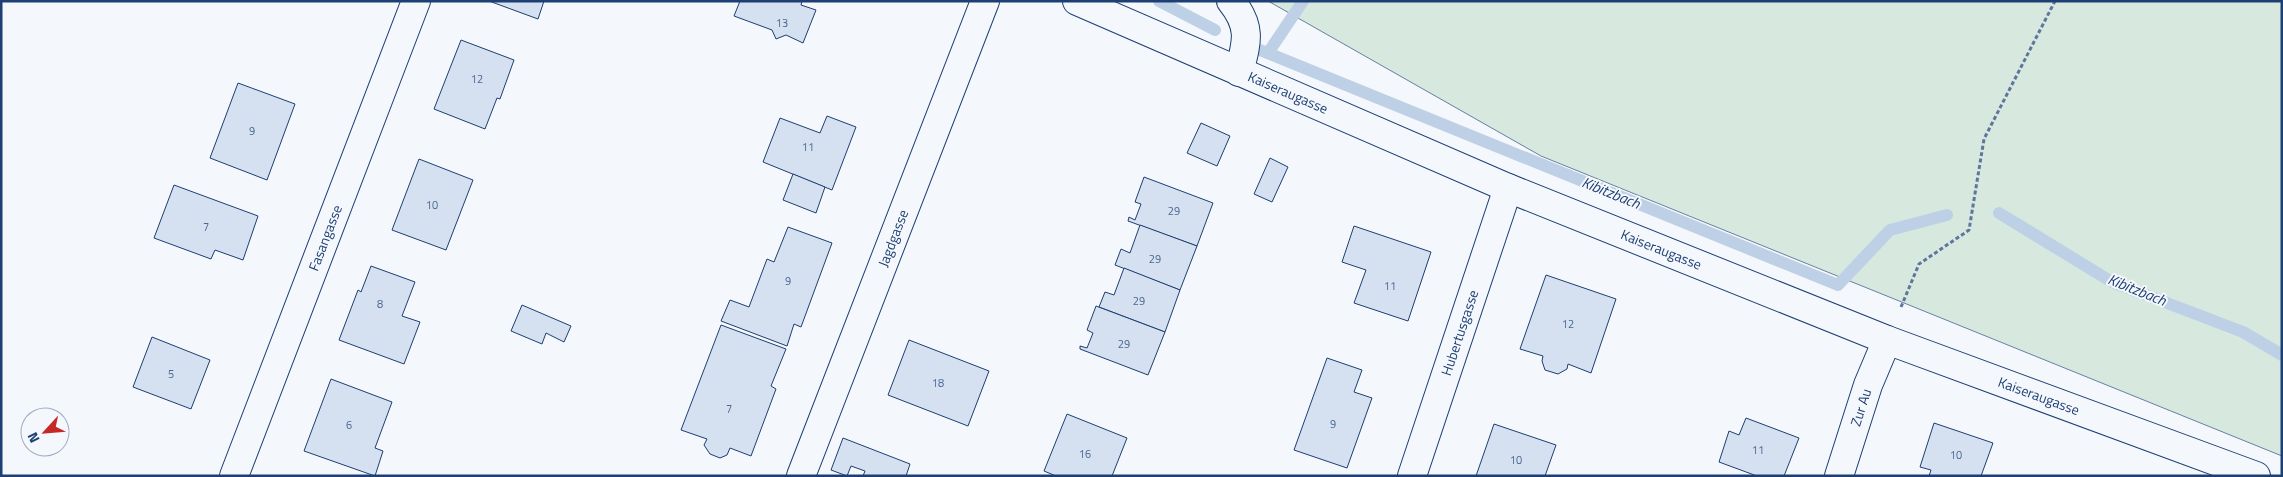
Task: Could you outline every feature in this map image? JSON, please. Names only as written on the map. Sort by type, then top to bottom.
[{"type":"street","name":"Fasangasse","points":[[234,476],[416,1]]},
{"type":"street","name":"Jagdgasse","points":[[801,476],[986,1]]},
{"type":"street","name":"Kaiseraugasse","points":[[1076,1],[1508,188],[1887,340],[2224,470],[2256,476]]},
{"type":"street","points":[[1231,1],[1240,12],[1248,39],[1239,72]]},
{"type":"street","name":"Hubertusgasse","points":[[1412,476],[1508,188]]},
{"type":"street","name":"Zur Au","points":[[1839,476],[1868,386],[1887,340]]},
{"type":"path","points":[[1887,340],[1919,264],[1969,230],[1984,139],[2055,1]]},
{"type":"shaded area","points":[[1268,1],[2282,1],[2282,456],[1541,156]]},
{"type":"building","points":[[489,1],[544,1],[538,19]]},
{"type":"building","points":[[740,1],[802,1],[801,5],[816,10],[803,43],[786,35],[776,39],[772,30],[734,16]]},
{"type":"building","points":[[461,40],[514,60],[500,99],[497,98],[485,129],[434,109]]},
{"type":"building","points":[[238,83],[295,104],[267,180],[210,158]]},
{"type":"building","points":[[827,116],[856,127],[832,190],[763,162],[780,118],[820,133]]},
{"type":"building","points":[[1201,123],[1230,136],[1217,166],[1187,153]]},
{"type":"building","points":[[1270,158],[1288,167],[1272,202],[1254,194]]},
{"type":"building","points":[[419,159],[473,180],[446,250],[392,230]]},
{"type":"building","points":[[793,174],[825,187],[816,213],[783,200]]},
{"type":"building","points":[[1144,177],[1213,203],[1197,246],[1128,221],[1129,217],[1135,220],[1141,204],[1135,202]]},
{"type":"building","points":[[174,185],[258,216],[243,260],[215,250],[211,259],[154,238]]},
{"type":"building","points":[[1140,225],[1197,246],[1180,290],[1115,265],[1121,249],[1130,253]]},
{"type":"building","points":[[1354,226],[1431,252],[1408,321],[1354,303],[1366,270],[1342,262]]},
{"type":"building","points":[[788,227],[832,243],[801,327],[794,324],[787,346],[721,321],[730,300],[749,307],[767,259],[774,262]]},
{"type":"building","points":[[371,266],[415,282],[402,316],[420,322],[404,364],[339,340],[358,290],[361,292]]},
{"type":"building","points":[[1124,268],[1180,290],[1165,332],[1099,307],[1105,292],[1114,295]]},
{"type":"building","points":[[1546,275],[1616,299],[1591,373],[1568,364],[1567,369],[1558,374],[1545,370],[1542,361],[1543,356],[1520,349]]},
{"type":"building","points":[[522,305],[571,326],[564,342],[546,333],[542,344],[511,331]]},
{"type":"building","points":[[1096,306],[1165,332],[1148,375],[1080,349],[1080,346],[1087,348],[1093,333],[1087,330]]},
{"type":"building","points":[[721,325],[786,349],[771,386],[776,389],[751,456],[730,448],[727,455],[720,458],[710,454],[704,445],[707,439],[681,430]]},
{"type":"building","points":[[152,337],[210,360],[191,409],[133,387]]},
{"type":"building","points":[[909,340],[989,371],[968,426],[888,395]]},
{"type":"building","points":[[1327,358],[1362,370],[1354,392],[1372,398],[1347,468],[1294,450]]},
{"type":"building","points":[[331,379],[392,402],[375,448],[383,451],[375,476],[304,451]]},
{"type":"building","points":[[1067,414],[1127,438],[1112,476],[1056,476],[1044,471]]},
{"type":"building","points":[[1746,418],[1799,438],[1784,476],[1757,476],[1719,462],[1729,431],[1739,435]]},
{"type":"building","points":[[1934,423],[1993,443],[1981,476],[1929,476],[1931,470],[1920,467]]},
{"type":"building","points":[[1494,424],[1556,445],[1545,476],[1476,476]]},
{"type":"building","points":[[843,438],[910,464],[906,476],[863,476],[865,471],[851,466],[847,476],[831,470]]},
{"type":"waterway","name":"Kibitzbach","points":[[1159,1],[1215,30]]},
{"type":"waterway","points":[[1268,53],[1303,1]]},
{"type":"waterway","name":"Kibitzbach","points":[[1260,50],[1838,285],[1890,230],[1947,215]]},
{"type":"waterway","name":"Kibitzbach","points":[[1999,213],[2112,282],[2243,332],[2282,355]]}]
